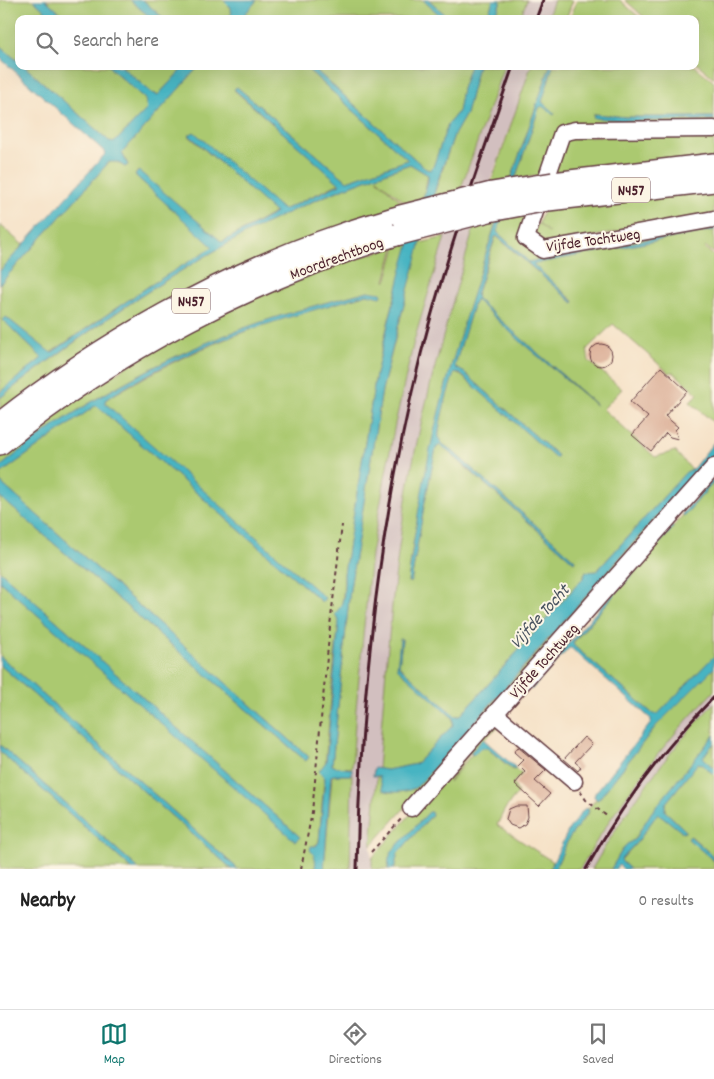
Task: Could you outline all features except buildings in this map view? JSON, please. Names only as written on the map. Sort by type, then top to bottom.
[{"type":"main road","name":"Moordrechtboog","points":[[550,191],[714,164]]},
{"type":"main road","name":"Moordrechtboog","points":[[0,444],[29,421],[88,380],[158,336],[276,279],[350,249],[399,225],[492,193],[714,181]]},
{"type":"main road","name":"Moordrechtboog","points":[[0,423],[85,362],[153,321],[204,294],[310,246],[344,233],[399,225]]},
{"type":"street","name":"Vijfde Tochtweg","points":[[714,129],[575,130],[562,133],[526,238],[543,250],[714,219]]},
{"type":"street","name":"Vijfde Tochtweg","points":[[411,808],[714,467]]},
{"type":"street","points":[[495,714],[574,781]]},
{"type":"path","points":[[301,869],[312,812],[342,525]]},
{"type":"path","points":[[574,781],[586,800],[608,817]]},
{"type":"path","points":[[371,852],[411,808]]},
{"type":"shaded area","points":[[527,0],[554,0],[548,15],[521,15]]},
{"type":"shaded area","points":[[503,70],[530,70],[473,230],[405,506],[392,608],[371,846],[372,869],[350,869],[352,769],[356,709],[371,554],[395,424],[414,341],[445,237]]},
{"type":"shaded area","points":[[714,691],[714,703],[676,746],[630,808],[592,869],[580,869],[635,783],[668,740]]},
{"type":"green space","points":[[0,0],[33,0],[50,15],[15,15],[15,59],[0,46]]},
{"type":"green space","points":[[46,0],[130,0],[147,15],[63,15]]},
{"type":"green space","points":[[143,0],[223,0],[229,6],[232,13],[230,15],[160,15]]},
{"type":"green space","points":[[257,0],[423,0],[440,15],[244,15]]},
{"type":"green space","points":[[429,0],[493,0],[488,15],[446,15]]},
{"type":"green space","points":[[501,0],[527,0],[521,15],[496,15]]},
{"type":"green space","points":[[554,0],[573,0],[567,15],[548,15]]},
{"type":"green space","points":[[577,0],[620,0],[637,15],[571,15]]},
{"type":"green space","points":[[625,0],[714,0],[714,78],[699,65],[699,15],[642,15]]},
{"type":"green space","points":[[699,69],[714,82],[714,117],[626,117],[594,114],[593,116],[595,118],[631,121],[714,120],[714,125],[575,124],[543,175],[515,179],[539,108],[543,103],[542,99],[552,70]]},
{"type":"green space","points":[[29,70],[112,70],[145,99],[147,109],[115,142],[109,141]]},
{"type":"green space","points":[[126,70],[181,70],[158,95],[152,93]]},
{"type":"green space","points":[[195,70],[308,70],[408,160],[347,181],[237,87],[234,90],[340,183],[283,210],[193,133],[189,136],[276,212],[222,242],[138,171],[135,175],[214,247],[149,286],[50,353],[6,317],[3,320],[42,358],[0,392],[0,284],[110,161],[117,162],[125,167],[128,165],[122,153]]},
{"type":"green space","points":[[315,70],[469,70],[462,89],[458,112],[448,124],[433,168],[430,170],[426,169]]},
{"type":"green space","points":[[477,70],[503,70],[460,191],[433,197],[454,135],[466,114]]},
{"type":"green space","points":[[530,70],[549,70],[511,179],[491,183]]},
{"type":"green space","points":[[714,133],[714,158],[552,173],[568,137]]},
{"type":"green space","points":[[410,164],[428,175],[423,199],[406,203],[377,179],[405,205],[0,415],[0,398],[102,323],[173,276],[209,254],[283,215],[346,188]]},
{"type":"green space","points":[[714,187],[714,214],[547,245],[532,234],[538,223],[549,233],[539,223],[545,210]]},
{"type":"green space","points":[[530,214],[537,255],[714,227],[529,262],[497,232],[501,220]]},
{"type":"green space","points":[[496,222],[441,403],[413,544],[408,582],[411,582],[436,448],[440,445],[574,562],[575,560],[442,443],[439,438],[442,415],[454,372],[458,373],[475,387],[555,458],[558,456],[465,373],[456,368],[455,365],[475,299],[520,341],[596,405],[477,299],[476,296],[496,236],[573,303],[574,301],[532,264],[714,230],[714,253],[705,248],[714,256],[714,423],[690,402],[698,394],[673,372],[669,373],[613,324],[587,349],[589,361],[622,389],[603,409],[655,457],[675,451],[692,470],[686,472],[596,572],[586,572],[583,578],[460,716],[455,716],[399,666],[402,639],[398,668],[453,718],[453,725],[416,764],[387,770],[378,769],[396,571],[418,435],[435,365],[474,227]]},
{"type":"green space","points":[[0,225],[23,245],[0,271]]},
{"type":"green space","points":[[445,237],[414,341],[395,424],[371,554],[352,768],[336,767],[332,765],[350,589],[382,390],[420,243]]},
{"type":"green space","points":[[410,242],[376,374],[344,574],[319,842],[313,847],[316,860],[315,869],[238,869],[0,656],[0,582],[296,841],[300,837],[0,571],[0,497],[306,761],[309,757],[0,482],[0,474],[97,406],[322,602],[106,404],[105,400],[166,366],[231,337],[367,294],[374,295],[368,291],[313,306],[205,343],[133,378],[98,398],[31,443],[0,467],[0,453],[44,419],[180,332],[309,272],[394,247],[386,282],[396,246]]},
{"type":"green space","points":[[695,473],[699,476],[371,846],[377,776],[380,776],[383,790],[390,792],[414,789],[471,728]]},
{"type":"green space","points":[[714,482],[714,656],[658,714],[653,714],[574,646],[573,643],[683,515]]},
{"type":"green space","points":[[0,665],[232,869],[139,869],[0,745]]},
{"type":"green space","points":[[714,668],[714,691],[676,732],[641,776],[609,821],[580,869],[555,869],[569,838],[589,812],[588,809],[596,799],[598,800],[656,726]]},
{"type":"green space","points":[[714,703],[714,735],[651,813],[635,839],[626,845],[611,869],[592,869],[648,782]]},
{"type":"green space","points":[[501,724],[469,753],[449,782],[471,755],[483,747],[487,748],[513,770],[515,769],[522,774],[513,783],[518,793],[505,809],[497,825],[553,862],[550,869],[394,869],[398,853],[432,815],[429,812],[393,850],[388,869],[372,869],[372,858],[489,725]]},
{"type":"green space","points":[[714,743],[714,769],[703,757]]},
{"type":"green space","points":[[0,752],[132,869],[0,869]]},
{"type":"green space","points":[[698,763],[702,764],[714,775],[714,857],[691,836],[689,839],[714,861],[714,869],[630,869],[621,860],[638,841],[658,813],[684,833],[682,827],[665,811],[665,804]]},
{"type":"green space","points":[[352,775],[350,869],[324,869],[332,776]]},
{"type":"water","points":[[33,0],[46,0],[63,15],[50,15]]},
{"type":"water","points":[[130,0],[143,0],[160,15],[147,15]]},
{"type":"water","points":[[223,0],[257,0],[244,15],[230,15],[232,13],[229,6]]},
{"type":"water","points":[[423,0],[429,0],[446,15],[440,15]]},
{"type":"water","points":[[493,0],[501,0],[496,15],[488,15]]},
{"type":"water","points":[[0,46],[15,59],[15,70],[29,70],[109,141],[115,142],[147,109],[145,99],[112,70],[126,70],[152,93],[158,95],[181,70],[195,70],[122,153],[128,165],[125,167],[117,162],[109,162],[0,284],[0,271],[106,153],[0,58]]},
{"type":"water","points":[[308,70],[315,70],[426,169],[430,170],[433,167],[448,124],[458,112],[462,89],[469,70],[477,70],[466,114],[454,135],[437,183],[382,390],[350,589],[332,765],[352,769],[352,775],[331,776],[324,869],[315,869],[315,859],[310,850],[311,846],[316,846],[319,842],[325,778],[319,771],[326,762],[339,621],[335,614],[341,605],[344,595],[344,574],[376,374],[401,272],[428,181],[428,175],[410,164],[314,201],[246,234],[172,276],[101,323],[0,398],[0,392],[42,358],[3,320],[6,317],[51,353],[149,286],[213,247],[135,175],[139,171],[222,242],[276,213],[189,135],[194,132],[283,210],[340,184],[234,89],[237,87],[347,181],[408,160]]},
{"type":"water","points":[[549,70],[552,70],[542,102],[555,114],[542,106],[539,108],[497,232],[529,262],[714,227],[714,230],[533,264],[573,303],[497,236],[495,237],[476,295],[477,299],[596,405],[520,341],[475,299],[455,365],[456,368],[465,373],[558,456],[555,458],[459,373],[455,372],[442,415],[439,438],[442,443],[575,560],[574,562],[440,445],[436,448],[411,582],[408,582],[422,492],[441,403],[479,276]]},
{"type":"water","points":[[594,114],[626,117],[714,117],[714,120],[631,121],[595,118],[593,117]]},
{"type":"water","points":[[368,291],[381,293],[382,295],[381,297],[367,294],[243,332],[202,348],[162,367],[105,400],[106,404],[325,598],[322,602],[97,406],[0,474],[0,467],[64,420],[133,378],[169,360],[243,329]]},
{"type":"water","points":[[714,442],[714,455],[695,473],[418,786],[401,792],[383,790],[379,776],[373,776],[374,768],[387,770],[416,764],[453,725],[453,718],[397,668],[400,639],[402,639],[399,666],[455,716],[460,716],[583,578],[586,572],[597,571],[686,472],[692,470]]},
{"type":"water","points":[[714,478],[714,482],[684,516],[682,514]]},
{"type":"water","points":[[0,482],[309,757],[306,761],[0,497]]},
{"type":"water","points":[[672,526],[673,528],[573,642],[574,646],[653,714],[658,714],[714,656],[714,668],[656,726],[598,800],[594,797],[595,793],[651,723],[651,719],[571,648],[531,690],[529,688]]},
{"type":"water","points":[[0,571],[300,837],[296,842],[0,582]]},
{"type":"water","points":[[0,656],[238,869],[232,869],[0,665]]},
{"type":"water","points":[[714,735],[714,743],[703,757],[714,769],[714,775],[702,764],[698,763],[665,804],[665,811],[686,831],[683,833],[658,813],[638,841],[621,859],[630,869],[623,869],[619,865],[616,869],[611,869],[626,845],[635,839],[651,813]]},
{"type":"water","points":[[483,739],[516,768],[514,770],[487,748],[481,748],[473,755],[470,753]]},
{"type":"water","points":[[0,745],[139,869],[132,869],[0,752]]},
{"type":"water","points":[[587,808],[589,811],[569,838],[555,869],[550,869],[569,829],[584,809]]},
{"type":"water","points":[[429,812],[432,815],[398,853],[394,869],[388,869],[392,851]]},
{"type":"water","points":[[690,836],[714,857],[714,861],[688,839]]},
{"type":"railway","points":[[537,15],[543,0]]},
{"type":"railway","points":[[357,869],[362,739],[367,674],[383,545],[406,418],[441,281],[512,70]]},
{"type":"railway","points":[[586,869],[644,778],[714,697]]},
{"type":"water label","name":"Vijfde Tocht","points":[[539,616]]}]
